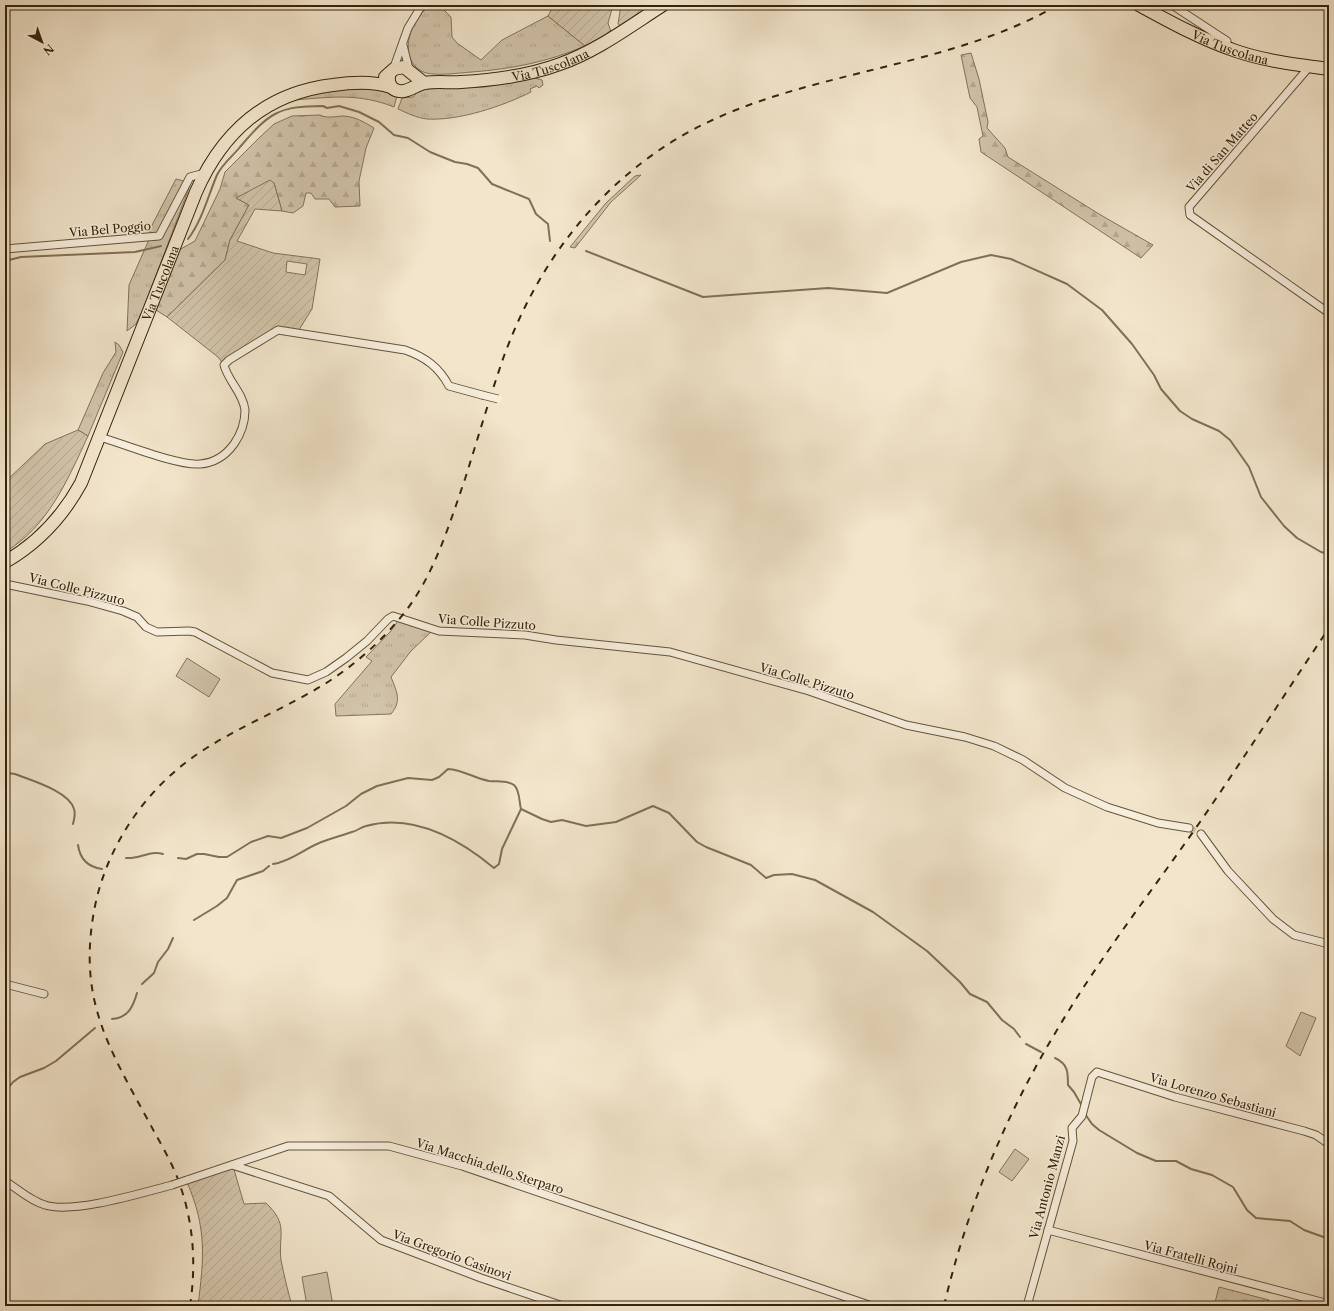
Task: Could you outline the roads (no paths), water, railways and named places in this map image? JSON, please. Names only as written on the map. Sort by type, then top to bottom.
[{"type":"main road","name":"Via Tuscolana","points":[[408,89],[424,83],[489,80],[521,76],[546,69],[583,54],[663,5]]},
{"type":"main road","name":"Via Tuscolana","points":[[1138,5],[1191,33],[1236,51],[1270,60],[1329,69]]},
{"type":"main road","name":"Via Tuscolana","points":[[1153,5],[1227,41],[1257,50],[1329,62]]},
{"type":"main road","points":[[378,82],[392,71],[401,67],[411,72],[424,83]]},
{"type":"main road","points":[[391,87],[389,77],[392,71]]},
{"type":"main road","points":[[378,82],[399,91],[408,89],[413,81],[411,72]]},
{"type":"main road","name":"Via Tuscolana","points":[[5,562],[40,536],[64,510],[81,482],[205,173],[220,150],[235,132],[253,116],[274,101],[295,92],[316,87],[378,82]]},
{"type":"street","points":[[392,71],[408,28],[422,5]]},
{"type":"street","points":[[1172,5],[1227,41]]},
{"type":"street","points":[[403,42],[405,59],[411,72]]},
{"type":"street","name":"Via di San Matteo","points":[[1310,66],[1188,207],[1190,215],[1329,313]]},
{"type":"street","name":"Via Bel Poggio","points":[[5,249],[159,236],[190,178],[205,173]]},
{"type":"street","points":[[100,437],[189,464],[205,464],[221,457],[233,446],[240,434],[244,424],[245,412],[243,403],[224,365],[229,360],[278,330],[405,350],[422,356],[442,373],[449,386],[498,399]]},
{"type":"street","name":"Via Colle Pizzuto","points":[[5,584],[86,601],[123,611],[137,617],[146,627],[154,631],[165,632],[189,630],[268,671],[282,676],[307,680],[316,677],[346,658],[369,639],[388,619],[396,616],[439,631],[525,634],[556,640],[663,651],[809,691],[906,725],[965,737],[998,747],[1023,760],[1061,786],[1090,800],[1128,814],[1162,824],[1189,828]]},
{"type":"street","points":[[1201,834],[1228,871],[1273,919],[1294,935],[1329,944]]},
{"type":"street","points":[[5,984],[44,994]]},
{"type":"street","name":"Via Lorenzo Sebastiani","points":[[1092,1077],[1097,1072],[1102,1073],[1175,1097],[1304,1131],[1316,1135],[1329,1144]]},
{"type":"street","name":"Via Antonio Manzi","points":[[1027,1306],[1073,1140],[1072,1128],[1082,1116],[1092,1077]]},
{"type":"street","name":"Via Macchia dello Sterparo","points":[[5,1181],[41,1204],[61,1207],[123,1198],[172,1185],[288,1146],[388,1146],[468,1168],[872,1306]]},
{"type":"street","name":"Via Gregorio Casinovi","points":[[232,1164],[329,1196],[381,1240],[481,1278],[564,1306]]},
{"type":"street","name":"Via Fratelli Rojni","points":[[1048,1230],[1329,1304]]},
{"type":"waterway","points":[[188,239],[201,216],[219,171],[259,126],[267,119],[285,110],[308,106],[323,106],[327,108],[339,106],[359,112],[379,122],[394,135],[408,138],[430,152],[455,162],[478,168],[492,184],[529,199],[536,214],[548,224],[550,241]]},
{"type":"waterway","points":[[5,261],[21,257],[135,252],[161,246]]},
{"type":"waterway","points":[[586,251],[703,297],[828,288],[887,293],[961,262],[991,255],[1011,259],[1067,284],[1102,310],[1132,344],[1154,375],[1161,389],[1180,411],[1192,419],[1219,431],[1230,440],[1249,467],[1261,497],[1284,526],[1297,538],[1321,552],[1329,554]]},
{"type":"waterway","points":[[178,858],[186,859],[197,854],[227,857],[251,842],[268,836],[281,838],[307,828],[346,806],[361,794],[377,786],[408,778],[432,780],[439,777],[448,769],[489,781],[511,783],[516,787],[521,809],[551,822],[562,820],[586,826],[616,822],[653,806],[669,813],[697,842],[751,865],[766,878],[774,875],[792,874],[815,880],[873,912],[927,951],[960,982],[970,994],[987,1002],[1002,1020],[1014,1029],[1020,1037]]},
{"type":"waterway","points":[[8,773],[39,783],[65,797],[71,803],[75,811],[73,824]]},
{"type":"waterway","points":[[273,864],[290,858],[321,842],[364,827],[384,823],[401,823],[434,831],[451,839],[466,847],[494,868],[499,864],[502,849],[521,809]]},
{"type":"waterway","points":[[78,845],[80,854],[85,862],[102,869]]},
{"type":"waterway","points":[[126,858],[154,853],[163,854]]},
{"type":"waterway","points":[[194,920],[227,898],[237,880],[263,871],[269,866]]},
{"type":"waterway","points":[[142,984],[154,973],[158,962],[168,949],[173,938]]},
{"type":"waterway","points":[[112,1019],[118,1018],[129,1011],[134,1003],[137,993]]},
{"type":"waterway","points":[[5,1092],[13,1082],[20,1077],[44,1068],[56,1061],[95,1028]]},
{"type":"waterway","points":[[1026,1044],[1041,1052]]},
{"type":"waterway","points":[[1055,1058],[1065,1066],[1068,1085],[1082,1106]]},
{"type":"waterway","points":[[1085,1114],[1092,1124],[1099,1130],[1137,1153],[1156,1161],[1176,1161],[1191,1169],[1212,1175],[1233,1187],[1247,1210],[1256,1218],[1290,1221],[1304,1230],[1329,1239]]},
{"type":"tunnel","points":[[1189,828],[1201,834]]},
{"type":"railway","points":[[190,1306],[193,1276],[193,1247],[189,1217],[178,1179],[171,1163],[120,1069],[109,1044],[93,994],[90,967],[90,938],[95,906],[101,883],[110,860],[120,838],[133,818],[164,781],[182,765],[217,742],[308,694],[346,670],[387,633],[405,612],[425,581],[440,548],[465,479],[504,356],[530,297],[546,269],[583,218],[629,173],[655,153],[701,125],[750,105],[801,88],[959,47],[1010,29],[1058,5]]},
{"type":"railway","points":[[944,1306],[953,1270],[976,1198],[1004,1129],[1038,1063],[1091,976],[1233,774],[1329,628]]}]
